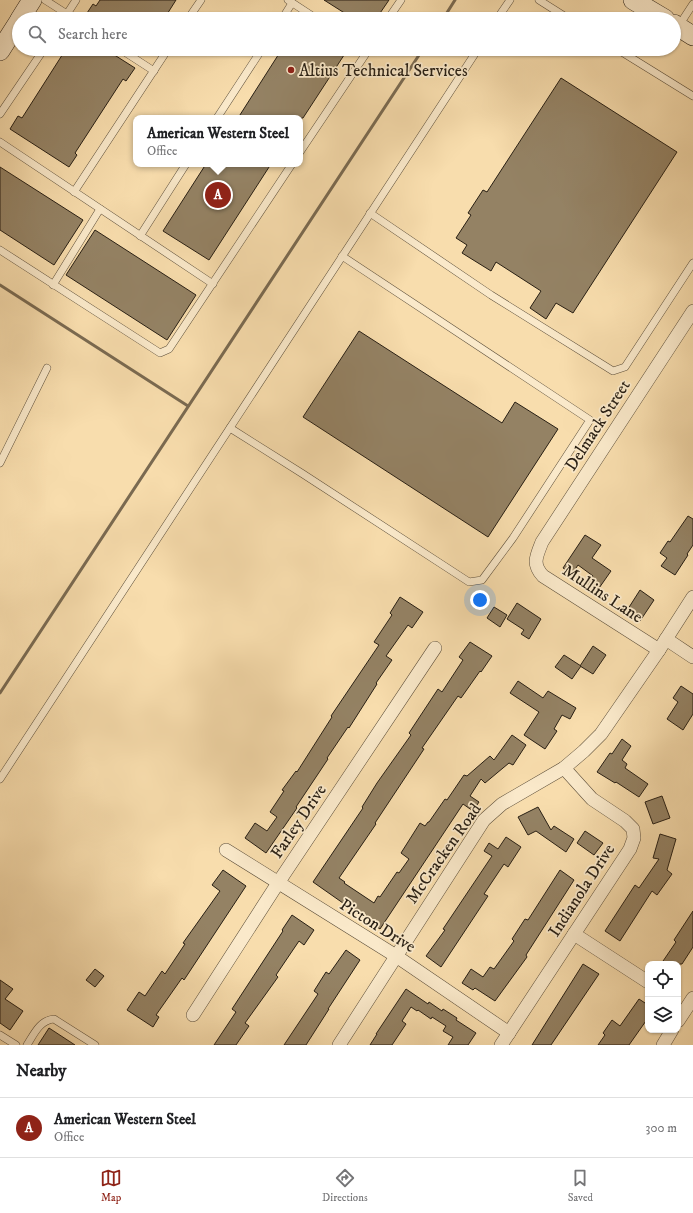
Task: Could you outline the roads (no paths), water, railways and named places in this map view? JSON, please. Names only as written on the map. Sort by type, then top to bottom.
[{"type":"main road","points":[[25,12],[32,0]]},
{"type":"main road","points":[[634,0],[654,12]]},
{"type":"main road","points":[[0,51],[12,32]]},
{"type":"street","name":"Delmack Street","points":[[535,561],[542,542],[693,311]]},
{"type":"street","name":"Mullins Lane","points":[[535,561],[537,570],[544,576],[659,650]]},
{"type":"street","name":"McCracken Road","points":[[339,1045],[484,820],[502,804],[564,768],[601,734],[659,650],[693,597]]},
{"type":"street","points":[[666,639],[693,657]]},
{"type":"street","name":"Farley Drive","points":[[193,1015],[435,648]]},
{"type":"street","name":"Indianola Drive","points":[[501,1045],[630,849],[634,838],[633,829],[625,821],[592,799],[564,768]]},
{"type":"street","name":"Picton Drive","points":[[226,850],[278,884],[396,956],[509,1033]]},
{"type":"street","points":[[574,934],[645,980]]},
{"type":"street","points":[[681,1016],[688,1005]]},
{"type":"street","points":[[663,1045],[670,1033]]},
{"type":"lane","points":[[45,0],[59,12]]},
{"type":"lane","points":[[68,12],[76,0]]},
{"type":"lane","points":[[193,12],[201,0]]},
{"type":"lane","points":[[393,12],[401,0]]},
{"type":"lane","points":[[502,12],[510,0]]},
{"type":"lane","points":[[539,0],[558,12]]},
{"type":"lane","points":[[285,12],[290,1],[306,12]]},
{"type":"lane","points":[[681,22],[693,4]]},
{"type":"lane","points":[[0,114],[39,56]]},
{"type":"lane","points":[[131,56],[154,71]]},
{"type":"lane","points":[[74,192],[164,56]]},
{"type":"lane","points":[[221,115],[258,56]]},
{"type":"lane","points":[[303,147],[362,56]]},
{"type":"lane","points":[[0,779],[473,56]]},
{"type":"lane","points":[[628,56],[693,96]]},
{"type":"lane","points":[[0,142],[213,284]]},
{"type":"lane","points":[[140,236],[184,167]]},
{"type":"lane","points":[[0,250],[160,353],[170,349],[290,167]]},
{"type":"lane","points":[[53,285],[100,209]]},
{"type":"lane","points":[[370,213],[491,295],[613,371],[625,367],[693,263]]},
{"type":"lane","points":[[230,428],[469,582],[482,580],[513,538],[590,420],[342,256]]},
{"type":"lane","points":[[0,463],[47,368]]},
{"type":"lane","points":[[27,1045],[42,1023],[48,1019],[54,1019],[95,1045]]},
{"type":"lane","points":[[0,1035],[16,1045]]},
{"type":"waterway","points":[[447,12],[455,0]]},
{"type":"waterway","points":[[0,693],[418,56]]},
{"type":"waterway","points":[[0,285],[188,406]]},
{"type":"place","name":"Altius Technical Services","points":[[291,70]]},
{"type":"place","name":"American Western Steel","points":[[218,195]]}]
